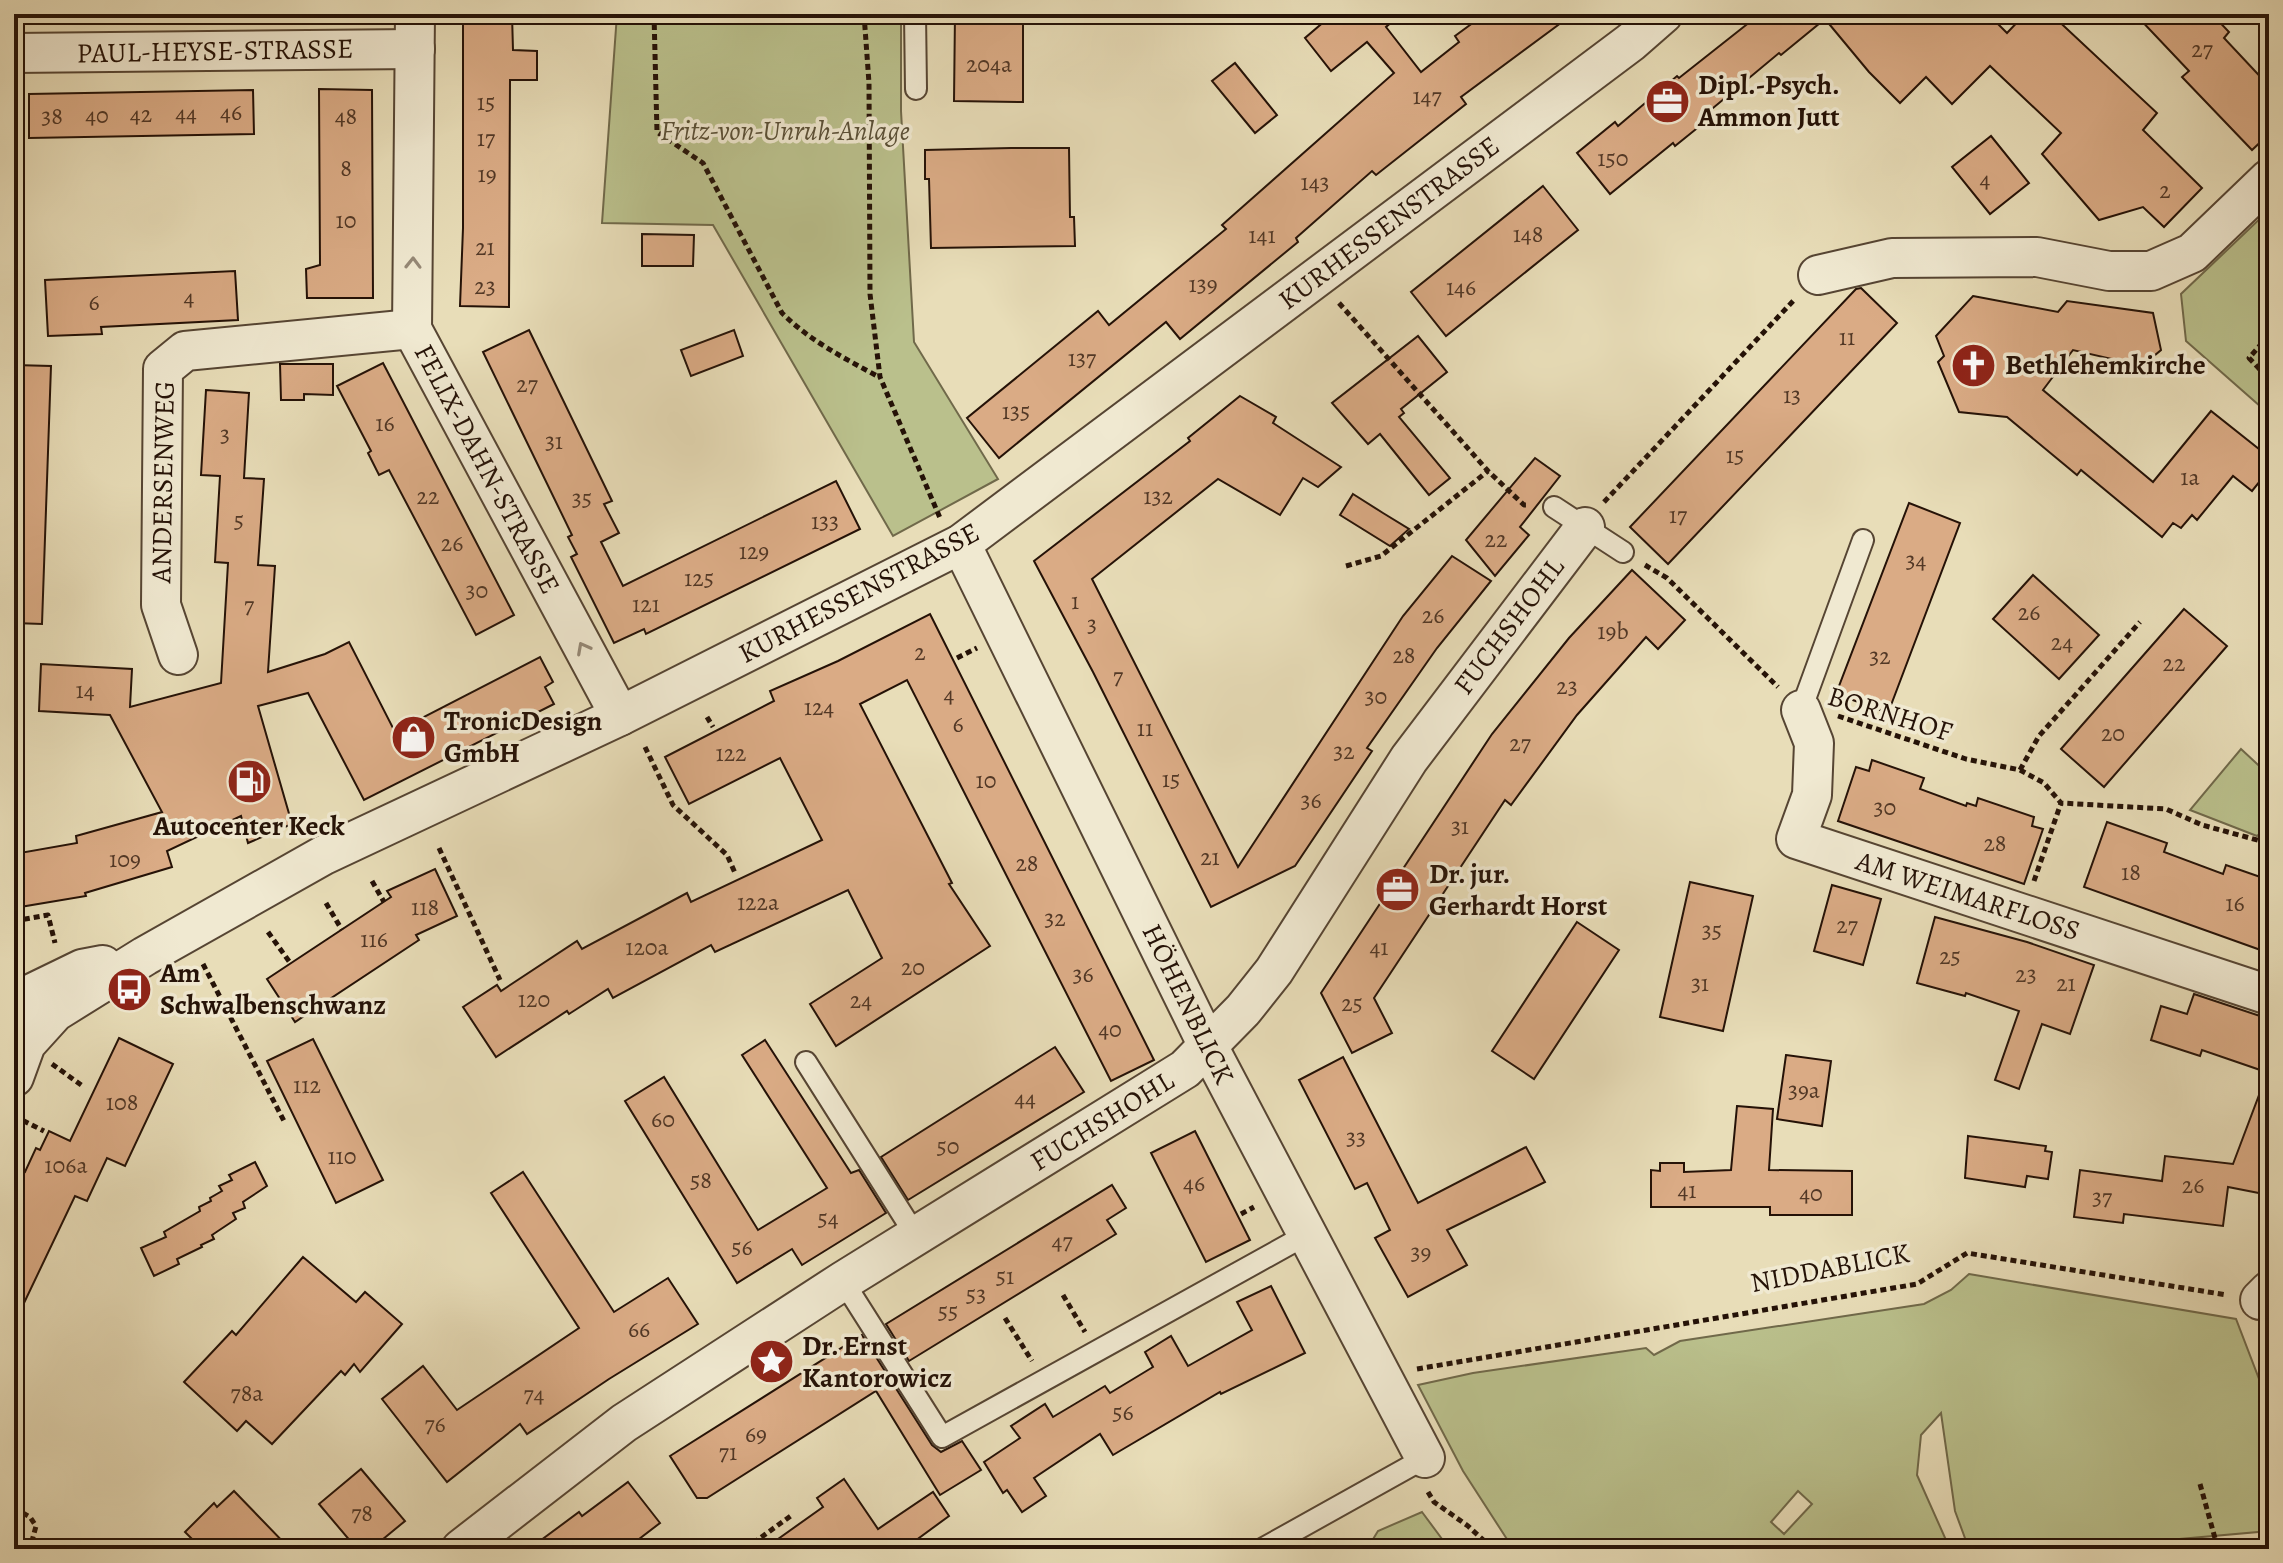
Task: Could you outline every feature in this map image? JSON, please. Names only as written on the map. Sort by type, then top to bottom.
[{"type":"street","name":"KURHESSENSTRASSE","points":[[23,1052],[55,1012],[145,956],[324,855],[620,716],[952,533],[1631,42],[1663,14]]},
{"type":"street","name":"PAUL-HEYSE-STRASSE","points":[[14,53],[415,32]]},
{"type":"street","name":"FELIX-DAHN-STRASSE","points":[[415,32],[412,329],[620,716]]},
{"type":"street","points":[[1818,275],[1892,258],[2037,257],[2109,271],[2151,271],[2192,253],[2269,179]]},
{"type":"street","name":"ANDERSENWEG","points":[[178,655],[161,605],[163,369],[185,351],[412,329]]},
{"type":"street","name":"FUCHSHOHL","points":[[461,1549],[624,1423],[843,1281],[1185,1069],[1243,1010],[1274,971],[1409,759],[1582,511]]},
{"type":"street","name":"HÖHENBLICK","points":[[952,533],[1208,1046],[1425,1458]]},
{"type":"street","name":"AM WEIMARFLOSS","points":[[1801,710],[1814,743],[1812,795],[1796,839],[2269,995]]},
{"type":"street","name":"KURHESSENSTRASSE","points":[[14,1002],[82,969],[145,956]]},
{"type":"lane","points":[[915,14],[916,89]]},
{"type":"lane","points":[[1582,511],[1623,552]]},
{"type":"lane","points":[[1801,710],[1863,540]]},
{"type":"lane","points":[[806,1062],[916,1236]]},
{"type":"lane","points":[[843,1281],[942,1437],[1306,1235]]},
{"type":"lane","points":[[1262,1549],[1425,1458]]},
{"type":"path","points":[[654,14],[657,132],[703,163],[782,313],[801,332],[823,347],[880,377]]},
{"type":"path","points":[[864,14],[869,83],[870,294],[880,377],[952,533]]},
{"type":"path","points":[[1339,303],[1488,471],[1524,505],[1582,511],[1818,275]]},
{"type":"path","points":[[2269,335],[2249,358],[2269,379]]},
{"type":"path","points":[[1346,566],[1381,556],[1488,471]]},
{"type":"path","points":[[1667,578],[1801,710]]},
{"type":"path","points":[[2140,622],[2039,736],[2020,770],[2044,783],[2061,803],[2166,809],[2202,825],[2261,841],[2269,836]]},
{"type":"path","points":[[957,658],[980,647]]},
{"type":"path","name":"BORNHOF","points":[[1801,710],[1827,712],[1966,759],[2020,770]]},
{"type":"path","points":[[707,717],[713,727]]},
{"type":"path","points":[[645,747],[673,805],[727,855],[736,875]]},
{"type":"path","points":[[2022,915],[2061,803]]},
{"type":"path","points":[[439,848],[500,980]]},
{"type":"path","points":[[372,881],[384,902]]},
{"type":"path","points":[[326,903],[342,930]]},
{"type":"path","points":[[14,921],[48,915],[57,952]]},
{"type":"path","points":[[268,932],[291,964]]},
{"type":"path","points":[[203,964],[285,1123]]},
{"type":"path","points":[[23,1052],[84,1087]]},
{"type":"path","points":[[14,1116],[44,1131]]},
{"type":"path","points":[[1241,1214],[1259,1204]]},
{"type":"path","name":"NIDDABLICK","points":[[1412,1369],[1917,1284],[1967,1253],[2265,1296]]},
{"type":"path","points":[[1063,1295],[1097,1351]]},
{"type":"path","points":[[1005,1318],[1044,1380]]},
{"type":"path","points":[[1425,1458],[1423,1483],[1434,1502],[1468,1526],[1493,1549]]},
{"type":"path","points":[[2200,1484],[2218,1549]]},
{"type":"path","points":[[14,1508],[30,1517],[36,1526],[32,1541]]},
{"type":"path","points":[[745,1549],[792,1515]]},
{"type":"path","points":[[2232,1549],[2269,1547]]},
{"type":"green space","name":"Fritz-von-Unruh-Anlage","points":[[617,14],[901,14],[901,111],[914,342],[998,479],[893,536],[713,225],[602,223]]},
{"type":"green space","points":[[2269,210],[2269,414],[2186,341],[2181,294]]},
{"type":"green space","points":[[2241,749],[2269,775],[2269,826],[2257,836],[2190,810]]},
{"type":"green space","points":[[1969,1274],[2236,1319],[2269,1405],[2269,1531],[2067,1549],[1969,1549],[1955,1511],[1941,1413],[1921,1435],[1917,1475],[1950,1549],[1558,1549],[1563,1540],[1512,1547],[1463,1471],[1418,1385],[1473,1373],[1646,1348],[1654,1355],[1680,1341],[1924,1304],[1951,1290]],"holes":[[[1798,1491],[1812,1504],[1784,1534],[1771,1522]]]},
{"type":"green space","points":[[1422,1512],[1445,1543],[1438,1549],[1367,1549],[1378,1531]]},
{"type":"building","points":[[463,14],[512,14],[513,50],[537,51],[537,80],[510,80],[509,307],[460,306]]},
{"type":"building","points":[[955,14],[1023,14],[1023,102],[954,101]]},
{"type":"building","points":[[1333,14],[1401,14],[1386,27],[1421,72],[1459,42],[1455,36],[1485,14],[1573,14],[1461,97],[1466,104],[1376,175],[1372,171],[1296,238],[1298,242],[1180,339],[1166,322],[999,458],[967,418],[1098,311],[1109,325],[1226,229],[1222,225],[1394,73],[1367,42],[1331,71],[1305,38]]},
{"type":"building","points":[[1760,14],[1988,14],[2007,33],[2025,14],[2051,14],[2157,113],[2143,130],[2202,188],[2164,227],[2143,207],[2099,220],[2042,154],[2061,133],[1990,66],[1952,104],[1926,77],[1900,103],[1869,72],[1825,19],[1707,113],[1711,117],[1610,194],[1577,153],[1615,122],[1618,126],[1677,76],[1679,78]]},
{"type":"building","points":[[2135,14],[2212,14],[2229,32],[2224,38],[2269,86],[2269,134],[2252,150],[2182,77],[2189,71]]},
{"type":"building","points":[[1235,63],[1277,115],[1255,133],[1212,81]]},
{"type":"building","points":[[319,89],[372,90],[373,298],[307,298],[306,269],[320,265]]},
{"type":"building","points":[[253,90],[254,134],[29,138],[29,94]]},
{"type":"building","points":[[1991,136],[2029,183],[1990,214],[1952,167]]},
{"type":"building","points":[[1069,148],[1070,217],[1074,217],[1075,246],[931,248],[925,150]]},
{"type":"building","points":[[1543,186],[1578,230],[1446,336],[1411,292]]},
{"type":"building","points":[[642,234],[694,235],[693,266],[642,266]]},
{"type":"building","points":[[235,271],[238,320],[101,327],[102,334],[48,336],[45,280]]},
{"type":"building","points":[[1861,288],[1897,323],[1668,564],[1630,527],[1856,289]]},
{"type":"building","points":[[1973,296],[2058,312],[2067,301],[2153,313],[2161,350],[2142,366],[2073,350],[2043,390],[2153,482],[2211,411],[2269,457],[2269,470],[2252,491],[2233,476],[2197,520],[2192,515],[2181,528],[2173,523],[2162,537],[2081,470],[2077,475],[2007,417],[1959,412],[1938,362],[1944,356],[1936,336]]},
{"type":"building","points":[[529,330],[612,501],[604,504],[619,533],[601,542],[623,586],[836,481],[860,529],[646,634],[644,629],[614,643],[571,557],[577,554],[568,537],[572,535],[483,352]]},
{"type":"building","points":[[734,330],[743,356],[691,376],[681,350]]},
{"type":"building","points":[[1418,336],[1447,372],[1401,409],[1404,413],[1399,417],[1450,478],[1429,495],[1380,434],[1368,444],[1332,403]]},
{"type":"building","points":[[383,363],[514,615],[476,635],[389,470],[379,475],[368,453],[371,451],[337,386]]},
{"type":"building","points":[[280,364],[333,364],[333,395],[304,394],[304,400],[281,400]]},
{"type":"building","points":[[14,365],[51,366],[42,624],[14,623]]},
{"type":"building","points":[[206,390],[249,393],[244,478],[264,479],[258,565],[275,566],[268,672],[325,654],[349,642],[395,732],[540,657],[553,682],[545,687],[554,704],[364,800],[308,693],[258,706],[292,824],[248,843],[241,816],[167,851],[172,867],[85,893],[86,896],[14,908],[14,854],[77,843],[76,836],[162,812],[110,715],[39,711],[41,664],[132,669],[130,707],[221,683],[228,563],[215,562],[220,476],[201,475]]},
{"type":"building","points":[[1240,396],[1276,417],[1273,423],[1341,467],[1318,487],[1303,478],[1280,515],[1218,479],[1092,579],[1238,867],[1403,616],[1452,556],[1491,581],[1437,648],[1367,748],[1372,751],[1295,866],[1211,907],[1034,561],[1190,441],[1188,438]]},
{"type":"building","points":[[1535,458],[1560,476],[1520,527],[1529,535],[1495,576],[1466,540]]},
{"type":"building","points":[[1353,494],[1409,529],[1390,546],[1340,515]]},
{"type":"building","points":[[1909,503],[1960,523],[1888,713],[1836,694]]},
{"type":"building","points":[[1632,570],[1685,620],[1658,649],[1646,637],[1577,715],[1511,805],[1505,800],[1374,998],[1392,1033],[1352,1053],[1321,993],[1492,734],[1569,638]]},
{"type":"building","points":[[2033,575],[2099,635],[2059,679],[1993,619]]},
{"type":"building","points":[[2184,609],[2227,646],[2104,787],[2061,749]]},
{"type":"building","points":[[930,614],[1154,1060],[1111,1081],[907,680],[860,704],[952,883],[949,884],[990,946],[836,1046],[810,1004],[882,958],[848,890],[715,952],[711,945],[613,998],[608,989],[569,1014],[567,1011],[496,1057],[463,1007],[497,985],[501,991],[577,941],[582,949],[687,893],[691,902],[822,840],[780,758],[689,804],[665,757],[774,701],[770,691],[838,661]]},
{"type":"building","points":[[1872,760],[1924,778],[1920,789],[1966,806],[1967,803],[1976,806],[1978,798],[2034,817],[2032,826],[2043,829],[2024,884],[1838,821],[1856,767],[1869,771]]},
{"type":"building","points":[[2107,822],[2167,843],[2164,852],[2223,874],[2226,865],[2269,880],[2269,953],[2084,887]]},
{"type":"building","points":[[435,869],[457,916],[416,935],[419,940],[295,1022],[267,979],[391,897],[387,891]]},
{"type":"building","points":[[1690,882],[1753,896],[1723,1031],[1660,1017]]},
{"type":"building","points":[[1832,885],[1881,899],[1863,965],[1814,951]]},
{"type":"building","points":[[1935,917],[2027,942],[2094,965],[2070,1034],[2042,1024],[2019,1089],[1995,1080],[2019,1011],[1966,993],[1965,996],[1917,983]]},
{"type":"building","points":[[1577,922],[1619,950],[1534,1079],[1492,1051]]},
{"type":"building","points":[[2194,994],[2269,1019],[2269,1073],[2202,1050],[2200,1056],[2151,1040],[2161,1006],[2187,1014]]},
{"type":"building","points":[[119,1038],[173,1064],[125,1166],[107,1158],[87,1201],[75,1196],[14,1324],[14,1183],[20,1170],[25,1172],[36,1148],[40,1150],[49,1131],[70,1141]]},
{"type":"building","points":[[313,1039],[383,1180],[336,1203],[267,1061]]},
{"type":"building","points":[[765,1040],[851,1173],[859,1170],[886,1213],[802,1265],[792,1249],[737,1283],[625,1101],[664,1077],[758,1230],[827,1188],[742,1055]]},
{"type":"building","points":[[1055,1047],[1084,1092],[908,1200],[881,1157]]},
{"type":"building","points":[[1786,1055],[1831,1061],[1822,1126],[1777,1119]]},
{"type":"building","points":[[1343,1057],[1418,1203],[1526,1147],[1545,1182],[1447,1230],[1467,1265],[1408,1297],[1375,1238],[1390,1230],[1367,1183],[1355,1189],[1299,1080]]},
{"type":"building","points":[[2267,1074],[2269,1195],[2228,1187],[2223,1226],[2124,1214],[2123,1223],[2074,1217],[2080,1170],[2162,1181],[2165,1156],[2233,1164]]},
{"type":"building","points":[[1737,1106],[1773,1109],[1769,1170],[1852,1171],[1852,1215],[1770,1215],[1770,1207],[1651,1207],[1651,1170],[1660,1171],[1660,1163],[1684,1163],[1684,1172],[1731,1170]]},
{"type":"building","points":[[1195,1131],[1250,1240],[1206,1262],[1151,1153]]},
{"type":"building","points":[[1968,1136],[2046,1146],[2045,1151],[2052,1152],[2048,1179],[2027,1176],[2025,1187],[1965,1178]]},
{"type":"building","points":[[255,1162],[267,1186],[243,1202],[245,1208],[233,1213],[236,1219],[212,1235],[214,1239],[177,1259],[179,1264],[154,1276],[141,1248],[166,1237],[164,1232],[200,1211],[199,1207],[222,1191],[219,1186],[232,1180],[229,1175]]},
{"type":"building","points":[[523,1172],[614,1312],[668,1278],[698,1324],[527,1434],[520,1424],[447,1482],[382,1399],[423,1366],[457,1410],[579,1328],[491,1193]]},
{"type":"building","points":[[1112,1185],[1126,1208],[1107,1220],[1116,1234],[909,1361],[886,1324]]},
{"type":"building","points":[[303,1257],[356,1302],[365,1292],[402,1324],[360,1372],[354,1364],[345,1375],[341,1371],[272,1444],[246,1421],[237,1431],[184,1382],[232,1331],[236,1335]]},
{"type":"building","points":[[1271,1286],[1305,1353],[1220,1392],[1113,1455],[1100,1434],[1034,1478],[1046,1496],[1022,1512],[1007,1490],[1003,1493],[984,1462],[1020,1438],[1011,1426],[1045,1404],[1053,1417],[1105,1386],[1110,1393],[1153,1367],[1145,1352],[1171,1336],[1188,1366],[1252,1330],[1237,1302]]},
{"type":"building","points":[[862,1335],[932,1445],[941,1452],[962,1441],[981,1470],[940,1495],[876,1391],[707,1498],[697,1498],[670,1456]]},
{"type":"building","points":[[361,1469],[405,1521],[371,1549],[357,1549],[319,1504]]},
{"type":"building","points":[[844,1479],[878,1529],[933,1492],[949,1516],[904,1549],[764,1549],[823,1507],[817,1498]]},
{"type":"building","points":[[628,1482],[660,1523],[626,1549],[529,1549],[579,1512],[582,1516]]},
{"type":"building","points":[[234,1491],[290,1549],[202,1549],[185,1532],[214,1503],[217,1507]]},
{"type":"place","name":"Dipl.-Psych. Ammon Jutt","points":[[1667,101]]},
{"type":"place","name":"Bethlehemkirche","points":[[1974,365]]},
{"type":"place","name":"TronicDesign GmbH","points":[[413,737]]},
{"type":"place","name":"Autocenter Keck","points":[[249,781]]},
{"type":"place","name":"Dr. jur. Gerhardt Horst","points":[[1398,890]]},
{"type":"place","name":"Am Schwalbenschwanz","points":[[129,989]]},
{"type":"place","name":"Dr. Ernst Kantorowicz","points":[[771,1362]]}]
